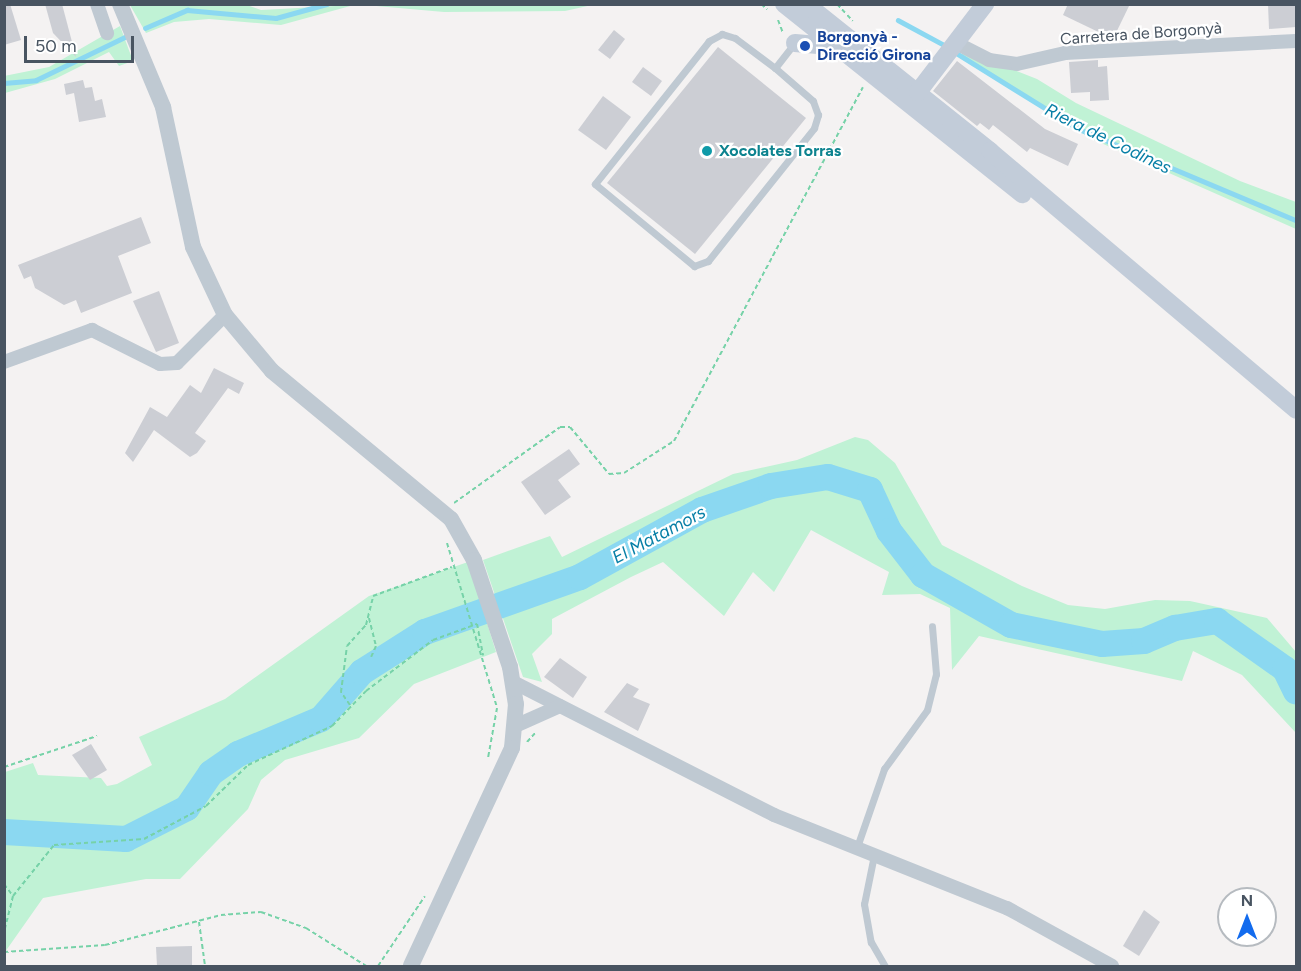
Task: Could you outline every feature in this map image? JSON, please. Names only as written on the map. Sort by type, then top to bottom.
[{"type":"main road","points":[[783,4],[805,30],[848,56],[921,91]]},
{"type":"main road","points":[[793,4],[805,30]]},
{"type":"main road","points":[[806,4],[874,60]]},
{"type":"main road","points":[[985,4],[921,91],[923,107],[1000,177]]},
{"type":"main road","points":[[805,30],[822,27],[921,91],[1117,264],[1296,410]]},
{"type":"main road","points":[[848,56],[1000,177],[1117,264]]},
{"type":"street","points":[[97,4],[107,33]]},
{"type":"street","points":[[123,9],[139,41],[163,107],[193,247],[225,315],[272,371],[451,519],[474,560],[512,675],[515,726],[501,777],[411,966]]},
{"type":"street","name":"Carretera de Borgonyà","points":[[956,43],[989,60],[1017,64],[1065,53],[1296,41]]},
{"type":"street","points":[[4,362],[92,330],[160,364],[177,363],[225,315]]},
{"type":"street","points":[[512,675],[560,706],[757,807],[992,900],[1108,964]]},
{"type":"street","points":[[515,726],[560,706]]},
{"type":"lane","points":[[775,68],[805,30]]},
{"type":"lane","points":[[722,34],[735,38],[775,68],[813,101],[816,121],[708,261],[694,266],[595,184],[709,41],[722,34]]},
{"type":"lane","points":[[857,847],[884,769],[927,710],[936,674],[932,626]]},
{"type":"lane","points":[[874,855],[864,904],[871,942],[885,966]]},
{"type":"path","points":[[837,4],[853,18]]},
{"type":"path","points":[[451,519],[452,505],[560,427],[570,427],[609,474],[624,473],[674,441],[866,81]]},
{"type":"path","points":[[350,705],[341,692],[346,646],[368,616],[374,596],[452,568],[483,655]]},
{"type":"path","points":[[368,616],[375,634],[371,657]]},
{"type":"path","points":[[4,931],[13,896],[54,845],[144,839],[206,807],[248,765],[332,726],[350,705],[404,659],[465,627],[477,624],[497,708],[486,768]]},
{"type":"path","points":[[4,767],[97,736]]},
{"type":"path","points":[[4,884],[13,896]]},
{"type":"path","points":[[378,966],[427,893]]},
{"type":"path","points":[[4,952],[105,945],[199,922],[261,912],[306,928],[366,966]]},
{"type":"path","points":[[199,922],[205,966]]},
{"type":"green space","points":[[244,4],[261,10],[354,5],[281,25],[209,19],[174,22],[146,33],[130,5]]},
{"type":"green space","points":[[365,5],[592,5],[565,11],[444,12]]},
{"type":"green space","points":[[120,26],[133,61],[119,66],[109,52],[55,79],[5,93],[4,76],[49,67]]},
{"type":"green space","points":[[964,50],[1037,79],[1076,103],[1240,181],[1296,202],[1296,229],[1092,139],[960,58]]},
{"type":"green space","points":[[855,437],[868,440],[895,463],[942,545],[1022,586],[1068,605],[1105,609],[1155,600],[1190,601],[1267,618],[1296,652],[1296,733],[1242,675],[1193,651],[1182,681],[979,636],[952,670],[950,608],[920,594],[882,595],[889,572],[811,530],[774,592],[753,572],[724,616],[663,562],[631,577],[552,619],[552,634],[532,654],[542,682],[523,677],[483,560],[550,536],[562,557],[733,474],[797,460]]},
{"type":"green space","points":[[468,562],[496,652],[414,684],[359,738],[285,760],[261,780],[248,809],[180,879],[146,879],[43,898],[5,952],[5,772],[33,763],[38,775],[101,778],[107,786],[117,784],[152,765],[139,737],[225,699],[369,596]]},
{"type":"water","points":[[354,662],[365,662],[372,676],[349,690]]},
{"type":"building","points":[[4,4],[10,4],[21,40],[4,45]]},
{"type":"building","points":[[45,4],[62,4],[76,57],[53,33]]},
{"type":"building","points":[[1068,4],[1130,4],[1113,39],[1063,15]]},
{"type":"building","points":[[1268,4],[1296,4],[1296,27],[1269,29]]},
{"type":"building","points":[[614,30],[625,39],[610,59],[598,50]]},
{"type":"building","name":"Xocolates Torras","points":[[718,47],[806,118],[695,254],[607,183]]},
{"type":"building","points":[[1098,60],[1098,67],[1107,66],[1109,100],[1090,101],[1090,92],[1071,93],[1069,62]]},
{"type":"building","points":[[957,61],[1045,129],[1078,144],[1068,166],[1030,148],[1027,152],[993,125],[989,130],[980,123],[977,126],[933,91]]},
{"type":"building","points":[[643,67],[662,81],[651,96],[632,82]]},
{"type":"building","points":[[83,80],[85,88],[92,87],[95,101],[102,99],[106,117],[79,122],[74,93],[66,95],[64,84]]},
{"type":"building","points":[[603,96],[631,117],[606,150],[578,130]]},
{"type":"building","points":[[141,217],[151,243],[118,256],[132,293],[81,313],[76,300],[64,305],[35,288],[31,276],[24,279],[18,265]]},
{"type":"building","points":[[159,291],[179,343],[156,352],[133,301]]},
{"type":"building","points":[[214,368],[244,383],[239,394],[228,388],[195,433],[206,441],[197,453],[190,457],[154,430],[133,462],[125,453],[150,407],[167,417],[190,385],[201,393]]},
{"type":"building","points":[[569,449],[580,464],[558,480],[571,497],[545,515],[521,482]]},
{"type":"building","points":[[560,658],[587,677],[573,698],[544,677]]},
{"type":"building","points":[[627,683],[639,689],[633,697],[650,704],[638,731],[604,712]]},
{"type":"building","points":[[91,744],[107,770],[90,780],[72,755]]},
{"type":"building","points":[[1144,910],[1160,922],[1139,956],[1123,946]]},
{"type":"building","points":[[192,946],[192,966],[157,966],[156,947]]},
{"type":"waterway","name":"Riera de Codines","points":[[145,28],[187,10],[276,18],[327,4]]},
{"type":"waterway","name":"Riera de Codines","points":[[898,20],[946,46]]},
{"type":"waterway","name":"Riera de Codines","points":[[4,83],[36,80],[127,36]]},
{"type":"waterway","name":"Riera de Codines","points":[[953,51],[1079,129],[1296,220]]},
{"type":"waterway","name":"El Matamors","points":[[4,832],[126,839],[187,808],[211,773],[238,754],[321,719],[362,672],[425,632],[580,577],[702,510],[771,486],[828,477],[870,490],[889,531],[923,575],[1011,625],[1102,644],[1144,641],[1175,628],[1217,621],[1285,669],[1296,692]]},
{"type":"place","name":"Borgonyà - Direcció Girona","points":[[805,46]]},
{"type":"place","name":"Xocolates Torras","points":[[707,151]]}]
